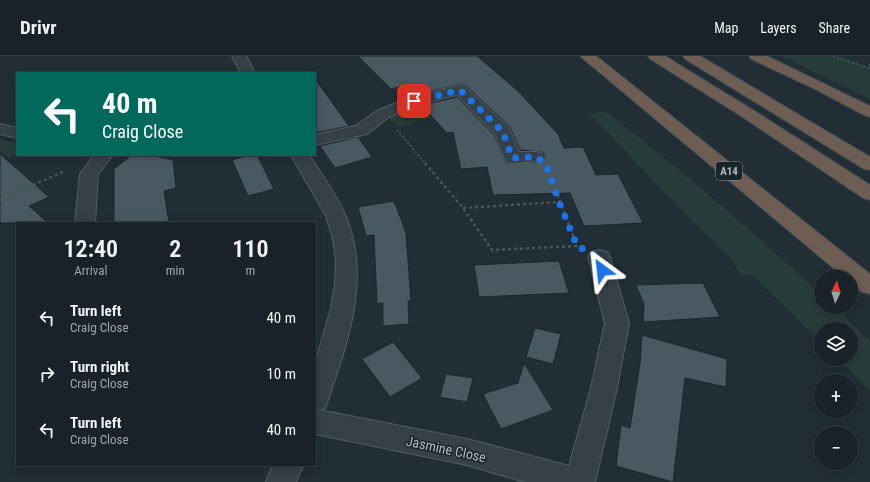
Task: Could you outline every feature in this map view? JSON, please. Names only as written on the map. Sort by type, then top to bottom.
[{"type":"highway","name":"A14","points":[[587,56],[870,286]]},
{"type":"highway","points":[[654,56],[747,113],[870,194]]},
{"type":"highway","points":[[690,56],[870,165]]},
{"type":"highway","points":[[756,56],[820,86],[870,112]]},
{"type":"street","points":[[239,56],[247,72]]},
{"type":"street","points":[[316,140],[361,130],[396,108],[414,101],[460,90],[503,132],[512,158],[536,157]]},
{"type":"street","points":[[0,129],[16,133]]},
{"type":"street","points":[[301,156],[336,217],[346,250],[346,293],[335,344],[316,397]]},
{"type":"street","points":[[85,222],[89,180],[98,162]]},
{"type":"street","points":[[580,482],[602,395],[617,323],[599,257]]},
{"type":"street","name":"Jasmine Close","points":[[316,422],[467,452],[576,482]]},
{"type":"street","points":[[281,482],[288,466]]},
{"type":"path","points":[[833,56],[869,68],[870,64]]},
{"type":"path","points":[[378,118],[393,125],[463,208],[492,250],[577,246],[599,257]]},
{"type":"path","points":[[536,157],[546,164],[559,202],[577,246]]},
{"type":"path","points":[[0,200],[76,166],[98,162]]},
{"type":"path","points":[[463,208],[559,202]]},
{"type":"green space","points":[[782,56],[836,56],[870,68],[870,99]]},
{"type":"green space","points":[[434,100],[462,106],[460,111],[399,127],[391,121],[388,115],[410,105]]},
{"type":"green space","points":[[605,111],[661,155],[769,247],[814,289],[814,314],[841,314],[850,322],[814,322],[814,335],[752,275],[741,275],[730,258],[696,225],[599,123],[589,115]]},
{"type":"green space","points":[[0,139],[16,143],[16,155],[9,158],[0,151]]},
{"type":"green space","points":[[858,330],[870,341],[870,390],[858,378],[858,374],[853,374],[845,366],[858,366]]},
{"type":"building","points":[[358,56],[477,56],[518,91],[558,134],[564,148],[583,147],[596,175],[618,174],[643,223],[584,226],[570,193],[493,195],[487,167],[461,169],[453,132],[447,133],[421,105],[457,97],[494,135],[506,163],[542,162],[546,157],[543,152],[520,150],[510,127],[466,86],[460,84],[411,96],[403,86],[391,89]]},
{"type":"building","points":[[316,80],[349,126],[316,133]]},
{"type":"building","points":[[358,137],[372,157],[335,168],[320,146]]},
{"type":"building","points":[[0,154],[49,197],[29,206],[47,222],[0,223]]},
{"type":"building","points":[[131,156],[155,156],[173,160],[176,188],[164,191],[169,222],[114,222],[114,169]]},
{"type":"building","points":[[246,156],[258,156],[274,189],[248,196],[232,160]]},
{"type":"building","points":[[394,201],[406,233],[411,301],[408,301],[409,324],[383,326],[383,303],[377,304],[374,235],[366,236],[358,207]]},
{"type":"building","points":[[559,261],[569,293],[479,297],[474,265]]},
{"type":"building","points":[[703,283],[720,317],[643,322],[644,304],[636,285]]},
{"type":"building","points":[[535,328],[561,334],[553,364],[526,357]]},
{"type":"building","points":[[642,335],[727,359],[726,387],[685,378],[673,482],[616,466],[621,425],[630,428],[640,363]]},
{"type":"building","points":[[393,342],[422,378],[390,397],[362,359]]},
{"type":"building","points":[[524,363],[553,410],[501,429],[483,394],[518,383]]},
{"type":"building","points":[[446,374],[473,378],[467,402],[440,397]]},
{"type":"route","points":[[414,101],[460,90],[503,132],[512,158],[536,157],[546,164],[559,202],[577,246],[599,257],[602,270]]}]
